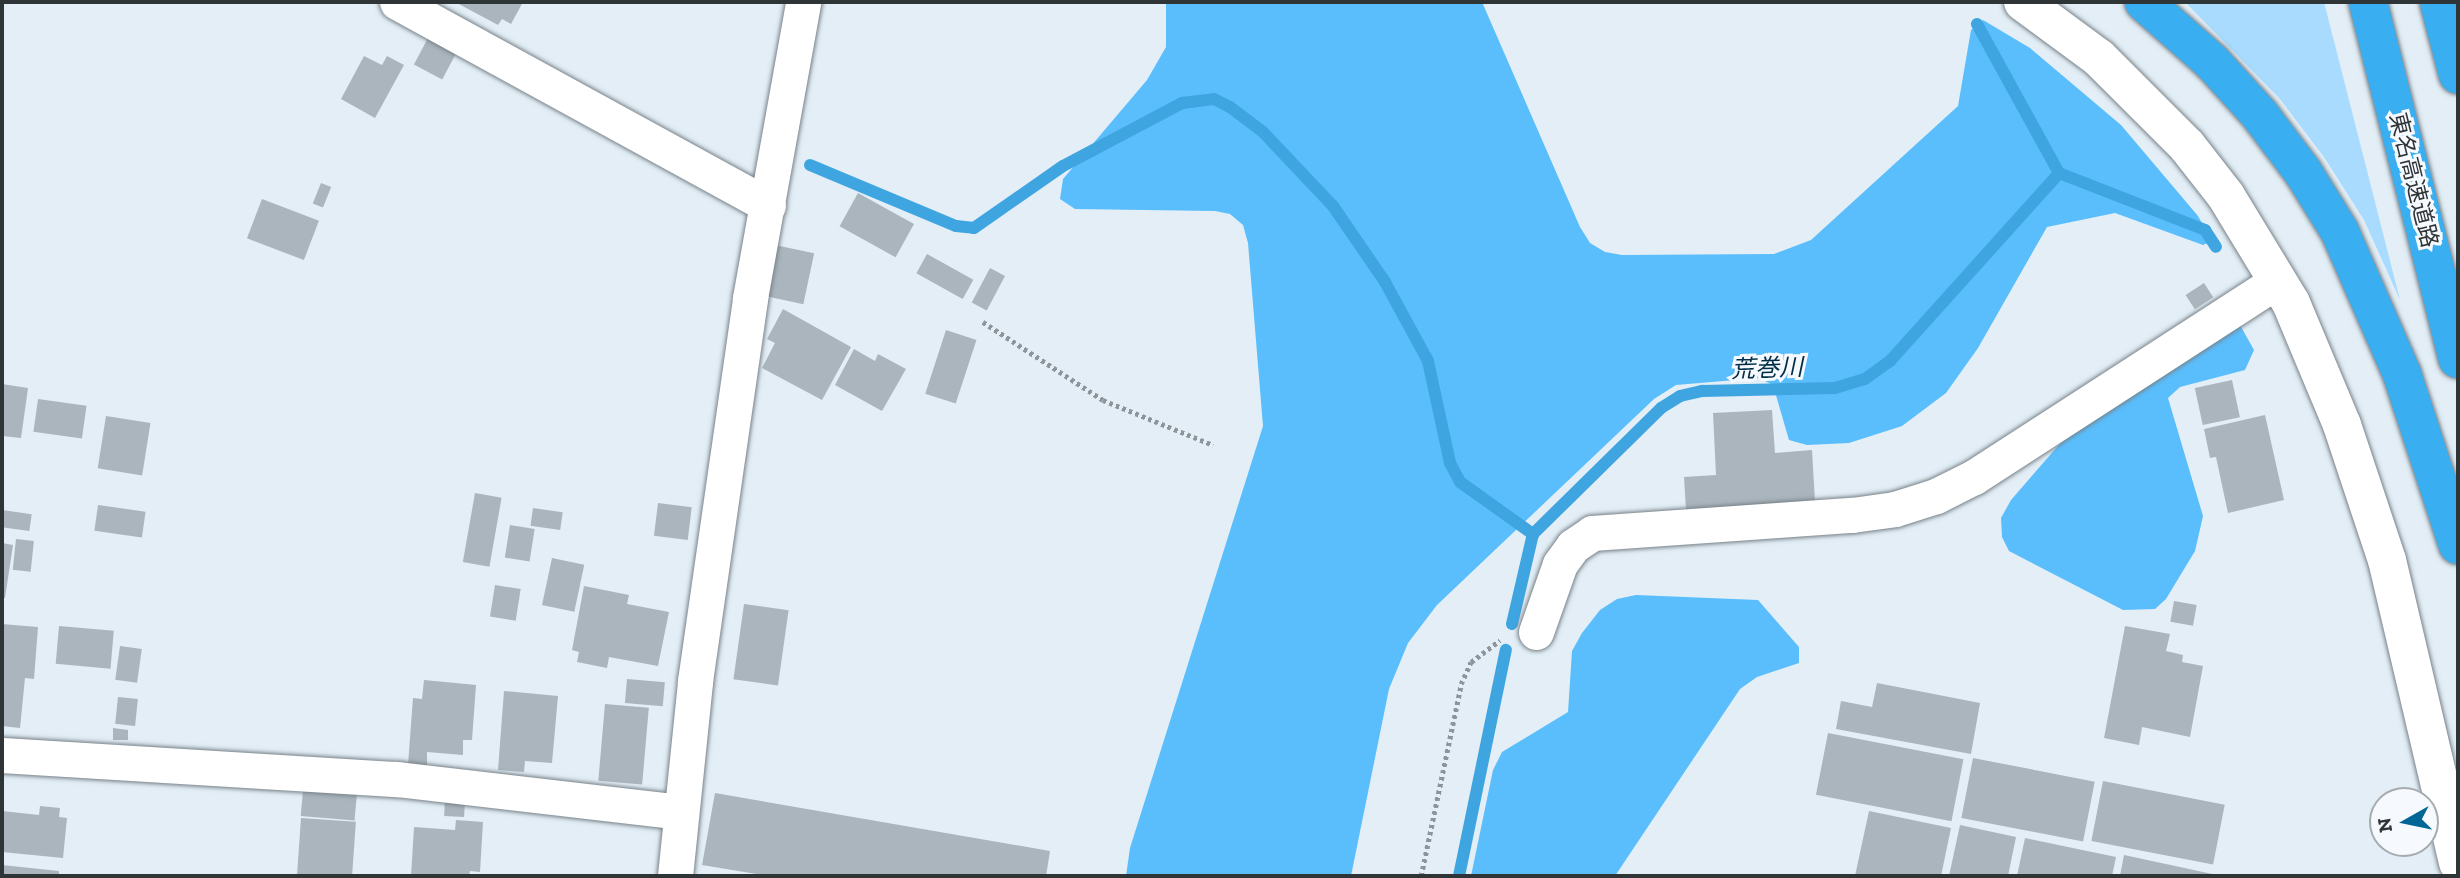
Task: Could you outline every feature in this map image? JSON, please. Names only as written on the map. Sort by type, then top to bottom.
[{"type":"highway","points":[[2144,2],[2212,62],[2260,115],[2303,172],[2340,232],[2402,374],[2458,545]]},
{"type":"highway","name":"東名高速道路","points":[[2368,2],[2458,359]]},
{"type":"highway","points":[[2439,2],[2458,75]]},
{"type":"street","points":[[397,2],[768,205]]},
{"type":"street","points":[[675,876],[680,812],[750,298],[803,2]]},
{"type":"street","points":[[2023,2],[2099,58],[2187,146],[2226,195],[2278,280],[2342,425],[2380,537],[2458,863]]},
{"type":"street","points":[[1536,632],[1560,564],[1573,546],[1592,533],[1852,515],[1895,509],[1936,496],[1974,477],[2278,280]]},
{"type":"street","points":[[2,755],[396,779],[680,812]]},
{"type":"path","points":[[983,323],[1103,400],[1213,445]]},
{"type":"path","points":[[1421,876],[1461,684],[1471,662],[1489,644],[1536,632]]},
{"type":"shaded area","points":[[1166,2],[1482,2],[1580,227],[1590,243],[1605,252],[1622,255],[1774,254],[1811,240],[1958,106],[1971,30],[1983,20],[2030,48],[2121,125],[2198,216],[2212,241],[2203,245],[2115,213],[2047,227],[1978,348],[1946,393],[1902,426],[1849,443],[1807,445],[1789,440],[1773,385],[1759,378],[1676,385],[1654,399],[1437,605],[1408,643],[1389,689],[1351,876],[1126,876],[1130,848],[1263,426],[1248,243],[1243,225],[1230,214],[1215,211],[1075,209],[1060,199],[1063,179],[1147,80],[1166,47]]},
{"type":"shaded area","points":[[2185,2],[2324,2],[2400,300],[2364,220],[2324,157],[2280,99]]},
{"type":"shaded area","points":[[2240,325],[2254,350],[2245,370],[2180,387],[2168,398],[2203,516],[2195,551],[2166,599],[2155,609],[2123,610],[2009,551],[2002,537],[2001,518],[2011,500],[2070,432]]},
{"type":"shaded area","points":[[1636,595],[1758,600],[1799,647],[1799,663],[1757,677],[1740,689],[1615,876],[1471,876],[1493,770],[1502,752],[1568,712],[1572,651],[1582,633],[1600,610],[1617,599]]},
{"type":"building","points":[[455,2],[523,2],[511,24],[502,19],[498,25]]},
{"type":"building","points":[[428,38],[456,53],[442,80],[414,64]]},
{"type":"building","points":[[364,56],[382,65],[387,56],[404,65],[375,118],[341,99]]},
{"type":"building","points":[[321,183],[331,187],[323,208],[313,203]]},
{"type":"building","points":[[858,193],[914,224],[896,257],[840,226]]},
{"type":"building","points":[[262,199],[319,221],[304,260],[247,238]]},
{"type":"building","points":[[775,245],[814,253],[803,304],[764,296]]},
{"type":"building","points":[[927,254],[973,280],[963,299],[916,273]]},
{"type":"building","points":[[990,268],[1005,276],[987,310],[972,302]]},
{"type":"building","points":[[2204,283],[2213,297],[2195,309],[2186,295]]},
{"type":"building","points":[[783,309],[851,347],[822,400],[762,368],[775,343],[767,339]]},
{"type":"building","points":[[946,330],[976,340],[956,404],[925,394]]},
{"type":"building","points":[[854,349],[875,361],[878,354],[906,369],[882,411],[835,385]]},
{"type":"building","points":[[2232,380],[2240,417],[2203,425],[2195,388]]},
{"type":"building","points":[[2,384],[28,388],[21,438],[2,436]]},
{"type":"building","points":[[38,399],[87,406],[82,438],[33,432]]},
{"type":"building","points":[[1772,410],[1775,453],[1812,450],[1815,502],[1686,510],[1684,477],[1716,475],[1713,413]]},
{"type":"building","points":[[2265,415],[2284,500],[2228,513],[2216,457],[2210,458],[2204,429]]},
{"type":"building","points":[[106,416],[150,423],[142,475],[98,468]]},
{"type":"building","points":[[475,493],[502,498],[489,567],[463,562]]},
{"type":"building","points":[[658,503],[692,507],[688,540],[654,536]]},
{"type":"building","points":[[98,505],[146,512],[142,537],[94,531]]},
{"type":"building","points":[[533,508],[563,512],[560,530],[530,526]]},
{"type":"building","points":[[2,510],[32,514],[29,531],[2,527]]},
{"type":"building","points":[[510,525],[535,529],[530,562],[505,558]]},
{"type":"building","points":[[16,539],[34,541],[31,572],[13,570]]},
{"type":"building","points":[[2,543],[13,545],[5,598],[2,598]]},
{"type":"building","points":[[552,558],[584,565],[574,612],[542,605]]},
{"type":"building","points":[[495,585],[521,589],[516,621],[490,617]]},
{"type":"building","points":[[584,586],[629,595],[627,604],[669,612],[658,666],[609,657],[607,668],[577,662],[579,652],[572,650]]},
{"type":"building","points":[[2174,601],[2197,605],[2193,626],[2170,622]]},
{"type":"building","points":[[744,604],[789,610],[778,686],[733,679]]},
{"type":"building","points":[[2,624],[38,627],[34,679],[25,678],[20,728],[2,726]]},
{"type":"building","points":[[59,626],[114,631],[110,669],[56,664]]},
{"type":"building","points":[[2125,626],[2170,634],[2166,651],[2183,655],[2182,662],[2203,666],[2190,737],[2142,727],[2139,745],[2104,738]]},
{"type":"building","points":[[120,646],[142,649],[137,683],[115,680]]},
{"type":"building","points":[[627,679],[665,682],[663,706],[625,703]]},
{"type":"building","points":[[424,680],[476,685],[472,740],[463,740],[463,755],[427,752],[427,767],[408,765],[413,698],[422,699]]},
{"type":"building","points":[[1877,683],[1980,703],[1971,754],[1836,729],[1841,701],[1872,707]]},
{"type":"building","points":[[504,691],[558,696],[552,763],[525,761],[524,772],[498,770]]},
{"type":"building","points":[[118,697],[138,699],[135,726],[115,724]]},
{"type":"building","points":[[605,704],[649,708],[642,785],[598,781]]},
{"type":"building","points":[[113,728],[128,730],[128,740],[113,740]]},
{"type":"building","points":[[1828,733],[1963,759],[1951,821],[1816,795]]},
{"type":"building","points":[[1973,758],[2095,782],[2083,842],[1961,818]]},
{"type":"building","points":[[2103,781],[2225,805],[2213,865],[2091,841]]},
{"type":"building","points":[[303,790],[357,795],[355,821],[301,816]]},
{"type":"building","points":[[715,793],[1050,851],[1046,876],[768,876],[702,865]]},
{"type":"building","points":[[445,799],[465,800],[464,817],[444,816]]},
{"type":"building","points":[[40,806],[60,808],[59,817],[67,818],[63,858],[2,852],[2,811],[39,815]]},
{"type":"building","points":[[1869,811],[1951,828],[1941,876],[1855,876]]},
{"type":"building","points":[[301,818],[356,822],[352,876],[297,876]]},
{"type":"building","points":[[456,820],[483,822],[480,872],[470,871],[469,876],[411,876],[414,827],[455,830]]},
{"type":"building","points":[[1960,825],[2016,837],[2008,876],[1949,876]]},
{"type":"building","points":[[2025,838],[2116,857],[2112,876],[2017,876]]},
{"type":"building","points":[[2124,855],[2217,875],[2217,876],[2120,876]]},
{"type":"building","points":[[2,865],[59,871],[59,876],[2,876]]},
{"type":"waterway","name":"荒巻川","points":[[1977,24],[2059,173],[2205,230],[2216,247]]},
{"type":"waterway","points":[[810,165],[956,226],[974,228],[1063,166],[1182,103],[1214,99],[1230,107],[1263,132],[1333,206],[1385,282],[1428,361],[1450,463],[1460,482],[1533,534]]},
{"type":"waterway","name":"荒巻川","points":[[1512,624],[1533,534],[1661,408],[1680,396],[1702,391],[1835,388],[1865,379],[1890,361],[2059,173]]},
{"type":"waterway","name":"荒巻川","points":[[1459,876],[1506,650]]}]
